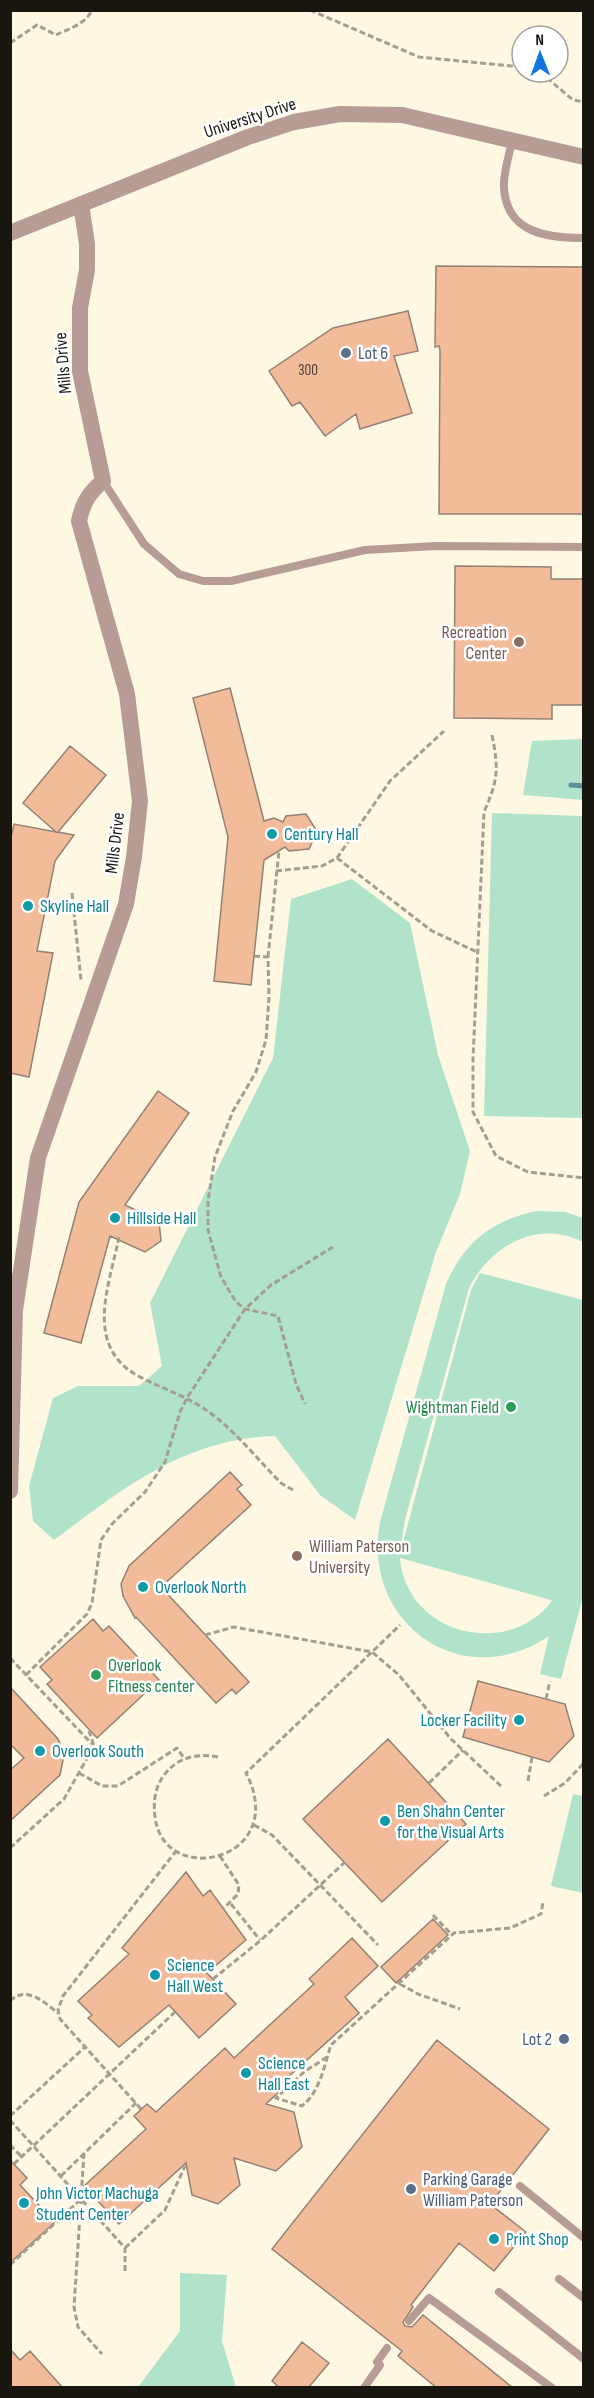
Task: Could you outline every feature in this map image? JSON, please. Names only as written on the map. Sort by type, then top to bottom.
[{"type":"street","name":"University Drive","points":[[10,233],[249,137],[294,122],[340,114],[402,115],[584,157]]},
{"type":"street","name":"Mills Drive","points":[[10,1491],[15,1310],[38,1158],[126,904],[140,801],[127,694],[79,521],[82,504],[90,493],[104,481],[80,371],[79,319],[87,270],[87,244],[81,204]]},
{"type":"lane","points":[[512,140],[503,186],[511,214],[530,231],[551,238],[584,238]]},
{"type":"lane","points":[[104,481],[144,544],[179,574],[203,580],[231,581],[364,550],[436,546],[584,547]]},
{"type":"lane","points":[[520,2186],[584,2238]]},
{"type":"lane","points":[[559,2279],[584,2298]]},
{"type":"lane","points":[[499,2292],[584,2359]]},
{"type":"lane","points":[[409,2321],[429,2298],[552,2388]]},
{"type":"lane","points":[[364,2388],[387,2348]]},
{"type":"path","points":[[85,10],[90,16]]},
{"type":"path","points":[[10,43],[37,25],[56,35],[90,16],[92,10]]},
{"type":"path","points":[[310,10],[419,57],[510,66]]},
{"type":"path","points":[[554,84],[573,100],[584,102]]},
{"type":"path","points":[[276,871],[322,866],[337,858],[390,781],[444,731]]},
{"type":"path","points":[[492,735],[497,759],[496,785],[484,812],[473,1112],[496,1156],[528,1172],[584,1178]]},
{"type":"path","points":[[279,851],[268,957],[269,998],[266,1040],[256,1072],[233,1111],[215,1157],[208,1201],[208,1230],[221,1277],[236,1302],[245,1309],[278,1316],[296,1384],[305,1404]]},
{"type":"path","points":[[337,858],[432,931],[478,952]]},
{"type":"path","points":[[72,893],[82,986]]},
{"type":"path","points":[[254,956],[268,957]]},
{"type":"path","points":[[119,1237],[103,1324],[109,1348],[121,1366],[187,1398],[214,1415],[281,1483],[293,1490]]},
{"type":"path","points":[[26,1675],[87,1614],[101,1540],[112,1524],[145,1492],[165,1462],[180,1412],[187,1398],[245,1309],[271,1285],[333,1247]]},
{"type":"path","points":[[218,1757],[184,1758],[164,1775],[157,1788],[153,1805],[155,1822],[162,1837],[176,1851],[200,1859],[220,1856],[233,1850],[247,1839],[254,1825],[256,1809],[254,1792],[246,1773],[400,1625]]},
{"type":"path","points":[[205,1635],[234,1627],[372,1653],[399,1675],[451,1739],[501,1786]]},
{"type":"path","points":[[10,1658],[94,1746]]},
{"type":"path","points":[[546,1699],[550,1681]]},
{"type":"path","points":[[10,1848],[64,1799],[94,1746],[90,1731]]},
{"type":"path","points":[[79,1773],[102,1786],[118,1786],[177,1748],[184,1758]]},
{"type":"path","points":[[429,1783],[463,1750]]},
{"type":"path","points":[[528,1781],[532,1756]]},
{"type":"path","points":[[544,1796],[565,1783],[584,1763]]},
{"type":"path","points":[[254,1825],[272,1835],[378,1945]]},
{"type":"path","points":[[141,2109],[60,2019],[59,2013],[63,1996],[176,1851]]},
{"type":"path","points":[[220,1856],[238,1885],[238,1894],[231,1904],[224,1908]]},
{"type":"path","points":[[213,1979],[260,1941],[344,1863]]},
{"type":"path","points":[[327,2057],[304,2072],[276,2098],[303,2106],[316,2088],[327,2057],[331,2045],[452,1935],[510,1928],[541,1914],[543,1902]]},
{"type":"path","points":[[231,1904],[260,1941]]},
{"type":"path","points":[[433,1916],[452,1935]]},
{"type":"path","points":[[400,1984],[418,1994],[460,2009]]},
{"type":"path","points":[[10,2001],[26,1994],[37,1997],[59,2013]]},
{"type":"path","points":[[14,2164],[175,2012]]},
{"type":"path","points":[[85,2047],[10,2118],[125,2248],[125,2273]]},
{"type":"path","points":[[61,2176],[136,2103]]},
{"type":"path","points":[[10,2145],[21,2157]]},
{"type":"path","points":[[84,2153],[74,2307],[78,2327],[102,2354]]},
{"type":"path","points":[[125,2248],[165,2210],[185,2166]]},
{"type":"path","points":[[10,2265],[81,2199]]},
{"type":"green space","points":[[583,739],[583,800],[523,795],[532,741]]},
{"type":"green space","points":[[492,813],[583,816],[583,1118],[484,1116]]},
{"type":"green space","points":[[352,879],[410,923],[438,1055],[470,1151],[460,1194],[436,1252],[355,1520],[320,1495],[275,1436],[242,1439],[212,1446],[184,1457],[131,1485],[54,1540],[33,1521],[29,1486],[53,1398],[78,1386],[139,1386],[162,1366],[150,1303],[273,1058],[291,899]]},
{"type":"green space","name":"Wightman Field","points":[[538,1211],[565,1212],[583,1218],[583,1242],[566,1236],[549,1234],[532,1235],[517,1241],[502,1249],[489,1260],[469,1288],[405,1520],[400,1553],[471,1290],[480,1273],[583,1300],[583,1596],[561,1679],[540,1674],[549,1636],[516,1652],[483,1657],[452,1652],[425,1639],[402,1618],[386,1591],[378,1558],[380,1522],[446,1284],[462,1256],[482,1235],[507,1220]],"holes":[[[400,1558],[551,1600],[533,1619],[510,1630],[486,1633],[461,1630],[439,1621],[420,1605],[406,1584]]]},
{"type":"green space","points":[[573,1794],[583,1796],[583,1893],[551,1886]]},
{"type":"green space","points":[[180,2273],[227,2275],[222,2341],[236,2387],[138,2387],[180,2331]]},
{"type":"building","points":[[436,266],[584,267],[584,514],[439,514],[440,350],[439,346],[435,347]]},
{"type":"building","points":[[408,311],[418,351],[394,356],[412,413],[360,429],[356,414],[325,436],[300,402],[292,406],[269,371],[333,328]]},
{"type":"building","name":"Recreation Center","points":[[455,566],[551,567],[551,579],[584,579],[584,705],[552,705],[552,719],[454,718]]},
{"type":"building","name":"Century Hall","points":[[230,688],[264,821],[274,818],[283,822],[286,816],[306,814],[317,831],[309,849],[289,851],[285,847],[264,860],[251,985],[214,981],[228,837],[193,698]]},
{"type":"building","name":"Skyline Hall","points":[[70,746],[106,775],[58,832],[74,835],[55,861],[37,951],[53,953],[29,1077],[10,1073],[10,842],[14,824],[56,832],[23,803]]},
{"type":"building","name":"Hillside Hall","points":[[158,1091],[189,1113],[125,1205],[159,1221],[161,1241],[145,1252],[110,1236],[81,1343],[44,1333],[79,1202]]},
{"type":"building","name":"Overlook North","points":[[230,1472],[242,1485],[237,1489],[251,1505],[161,1587],[249,1682],[236,1694],[232,1689],[216,1703],[135,1618],[123,1596],[121,1584],[129,1566]]},
{"type":"building","points":[[93,1619],[103,1631],[109,1626],[159,1680],[97,1738],[47,1684],[52,1680],[40,1667]]},
{"type":"building","name":"Locker Facility","points":[[478,1681],[565,1704],[574,1736],[549,1762],[463,1737]]},
{"type":"building","name":"Overlook South","points":[[10,1687],[58,1739],[64,1755],[60,1775],[10,1821],[10,1770],[24,1758],[10,1744]]},
{"type":"building","name":"Ben Shahn Center for the Visual Arts","points":[[388,1739],[466,1824],[382,1902],[303,1819]]},
{"type":"building","name":"Science Hall West","points":[[186,1872],[203,1896],[210,1890],[246,1940],[207,1973],[236,2004],[199,2038],[169,2005],[119,2047],[88,2018],[92,2015],[78,2001],[129,1954],[122,1948]]},
{"type":"building","points":[[433,1919],[448,1935],[396,1983],[381,1967]]},
{"type":"building","name":"Science Hall East","points":[[352,1938],[378,1966],[345,1997],[359,2013],[277,2087],[280,2091],[266,2104],[294,2112],[302,2147],[276,2171],[234,2158],[240,2185],[218,2204],[192,2195],[186,2163],[119,2224],[84,2186],[146,2129],[134,2116],[147,2104],[156,2112],[225,2048],[234,2058],[314,1984],[309,1979]]},
{"type":"building","name":"Parking Garage William Paterson","points":[[437,2040],[549,2129],[490,2204],[526,2232],[494,2271],[459,2243],[411,2305],[413,2307],[403,2322],[405,2326],[412,2327],[423,2315],[513,2388],[437,2388],[398,2356],[402,2351],[272,2249]]},
{"type":"building","name":"John Victor Machuga Student Center","points":[[10,2160],[27,2178],[20,2185],[55,2222],[10,2263]]},
{"type":"building","points":[[302,2342],[329,2363],[308,2388],[280,2388],[272,2381]]},
{"type":"building","points":[[10,2349],[20,2360],[30,2351],[63,2388],[10,2388]]},
{"type":"waterway","points":[[571,785],[584,786]]},
{"type":"place","name":"Lot 6","points":[[346,353]]},
{"type":"place","name":"Recreation Center","points":[[519,642]]},
{"type":"place","name":"Century Hall","points":[[272,834]]},
{"type":"place","name":"Skyline Hall","points":[[28,906]]},
{"type":"place","name":"Hillside Hall","points":[[115,1218]]},
{"type":"place","name":"Wightman Field","points":[[511,1407]]},
{"type":"place","name":"William Paterson University","points":[[297,1556]]},
{"type":"place","name":"Overlook North","points":[[143,1587]]},
{"type":"place","name":"Overlook Fitness center","points":[[96,1675]]},
{"type":"place","name":"Locker Facility","points":[[519,1720]]},
{"type":"place","name":"Overlook South","points":[[40,1751]]},
{"type":"place","name":"Ben Shahn Center for the Visual Arts","points":[[385,1821]]},
{"type":"place","name":"Science Hall West","points":[[155,1975]]},
{"type":"place","name":"Lot 2","points":[[564,2039]]},
{"type":"place","name":"Science Hall East","points":[[246,2073]]},
{"type":"place","name":"Parking Garage William Paterson","points":[[411,2189]]},
{"type":"place","name":"John Victor Machuga Student Center","points":[[24,2203]]},
{"type":"place","name":"Print Shop","points":[[494,2239]]}]
